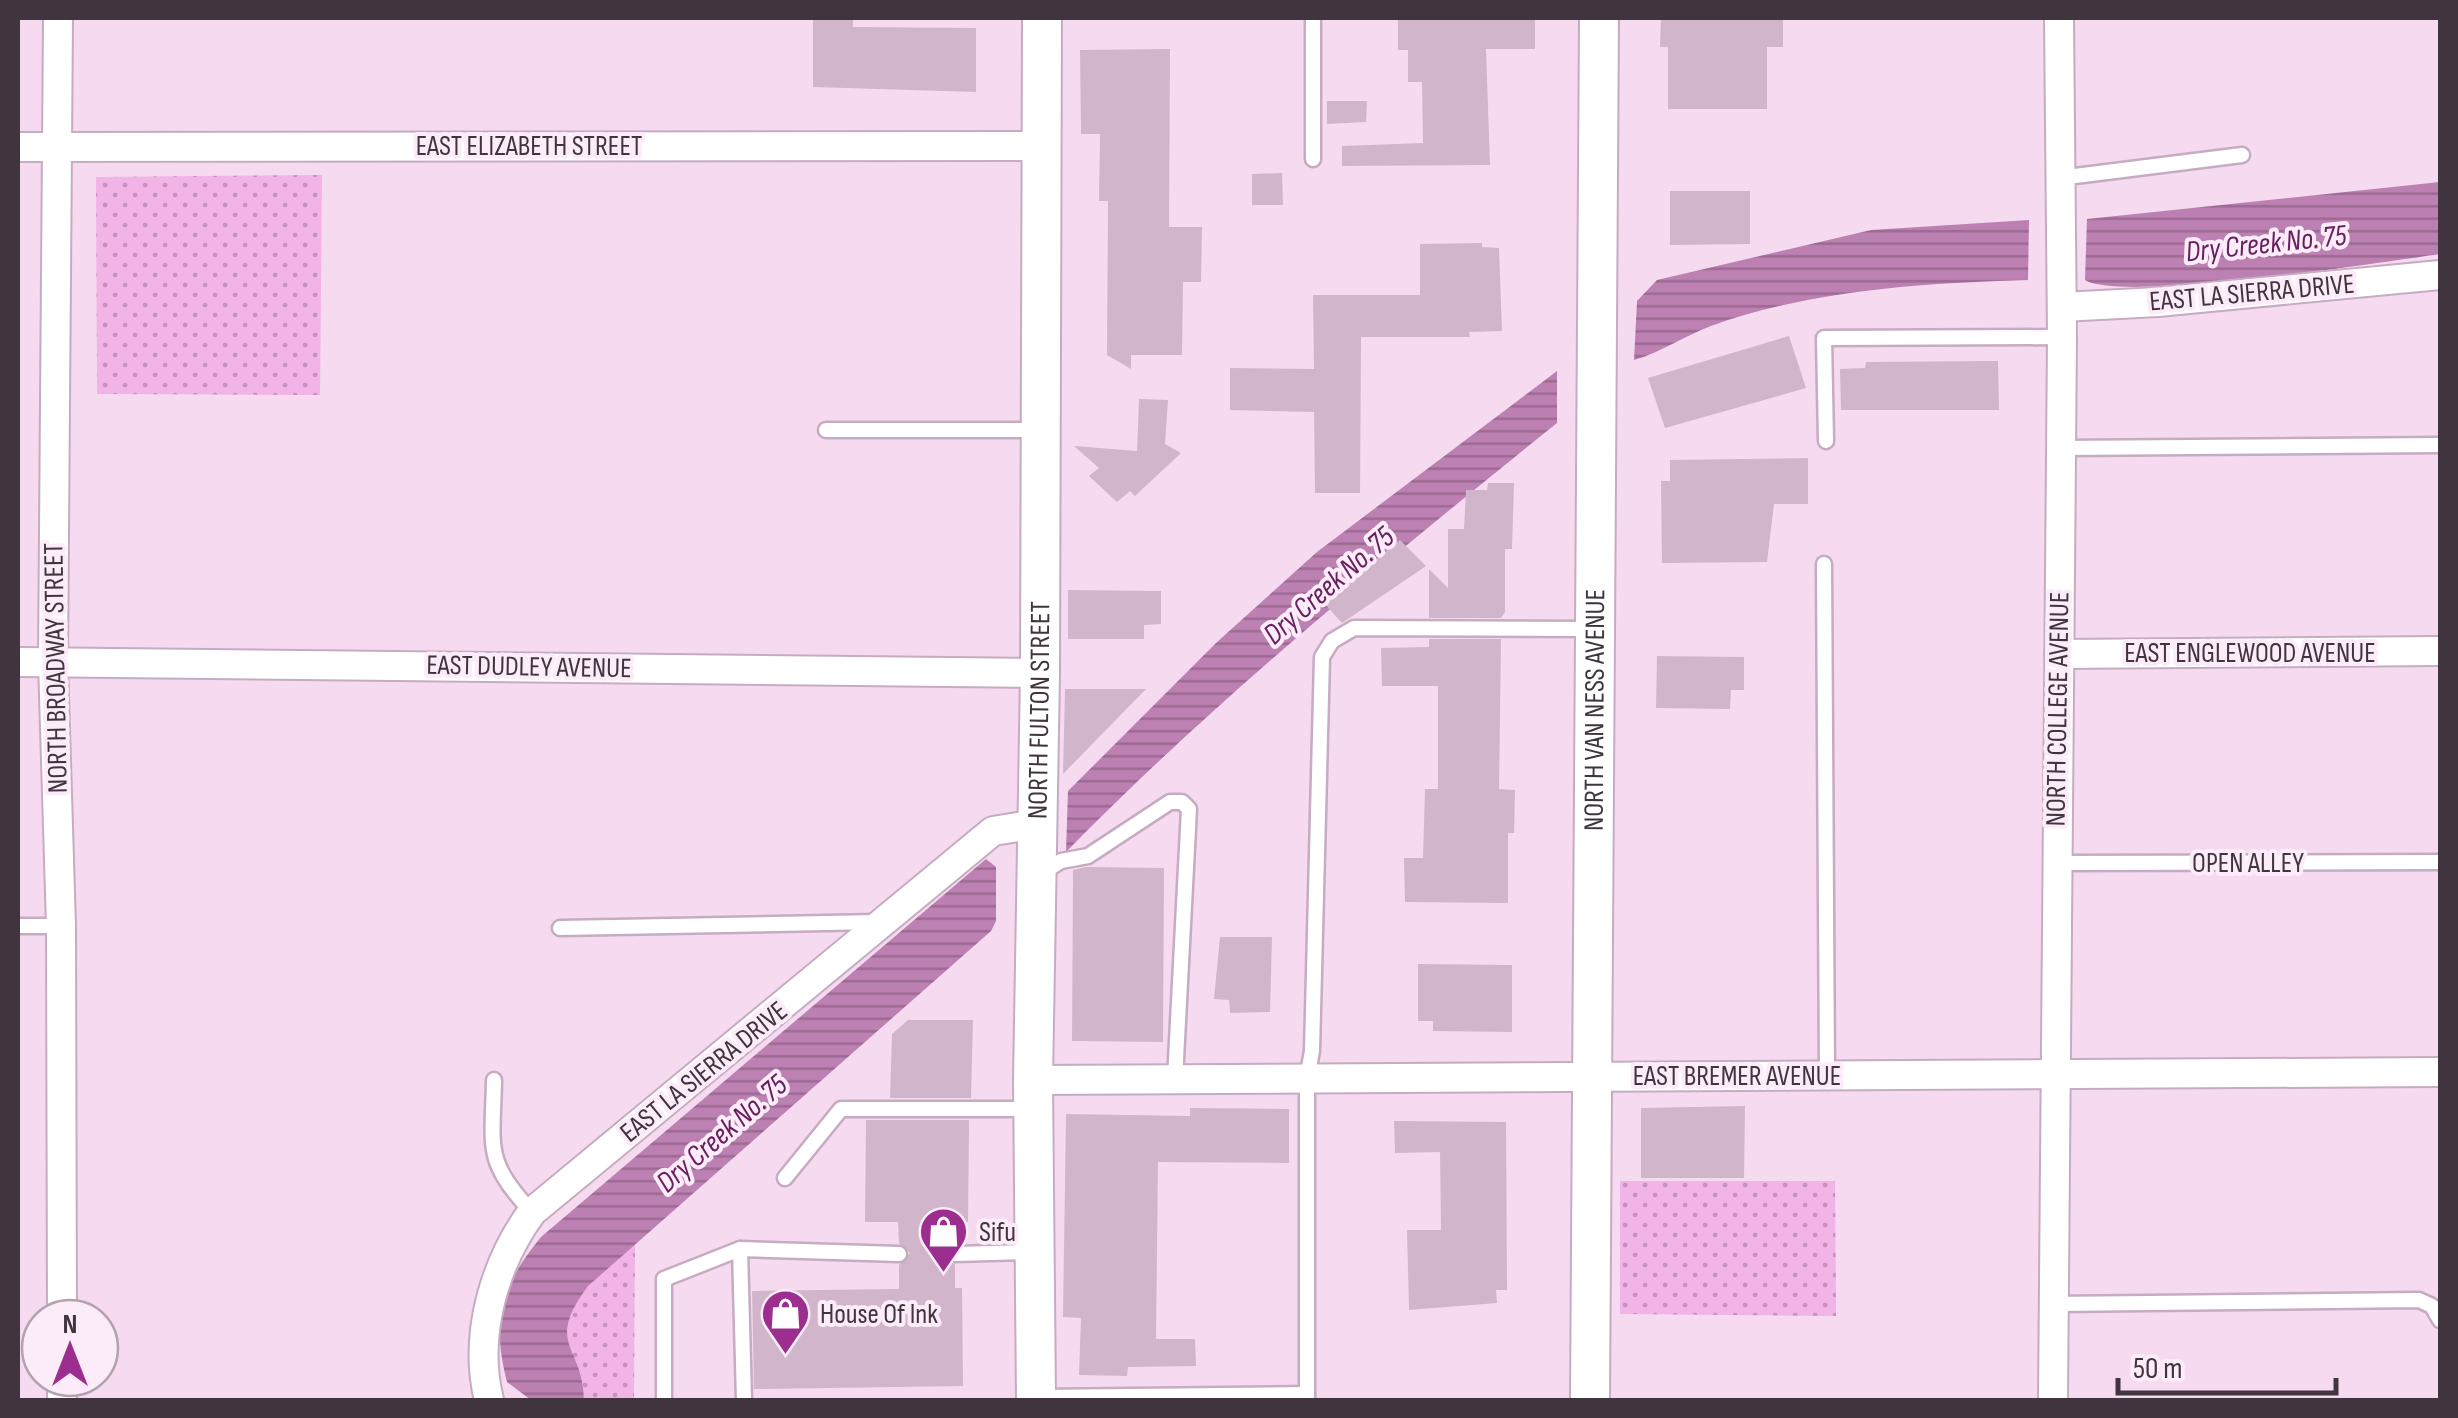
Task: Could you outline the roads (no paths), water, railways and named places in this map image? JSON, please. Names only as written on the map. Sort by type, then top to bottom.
[{"type":"main road","name":"NORTH FULTON STREET","points":[[1036,1399],[1033,1094],[1040,673],[1042,18]]},
{"type":"main road","name":"NORTH VAN NESS AVENUE","points":[[1590,1400],[1598,628],[1598,18]]},
{"type":"street","name":"NORTH BROADWAY STREET","points":[[58,18],[53,662],[61,926],[62,1298]]},
{"type":"street","name":"NORTH COLLEGE AVENUE","points":[[2054,1400],[2062,337],[2059,18]]},
{"type":"street","name":"EAST ELIZABETH STREET","points":[[18,147],[1040,146]]},
{"type":"street","name":"EAST LA SIERRA DRIVE","points":[[2062,306],[2158,302],[2440,275]]},
{"type":"street","name":"EAST ENGLEWOOD AVENUE","points":[[2059,654],[2440,651]]},
{"type":"street","name":"EAST DUDLEY AVENUE","points":[[18,662],[1040,673]]},
{"type":"street","name":"EAST LA SIERRA DRIVE","points":[[489,1400],[483,1361],[495,1283],[502,1258],[532,1212],[888,922],[993,831],[1037,827]]},
{"type":"street","name":"EAST BREMER AVENUE","points":[[1033,1094],[1175,1079],[2440,1072]]},
{"type":"lane","points":[[1313,18],[1313,159]]},
{"type":"lane","points":[[2058,178],[2242,155]]},
{"type":"lane","points":[[1826,440],[1824,338],[2062,337]]},
{"type":"lane","points":[[826,430],[1040,430]]},
{"type":"lane","points":[[2061,448],[2440,445]]},
{"type":"lane","points":[[1824,564],[1827,1076]]},
{"type":"lane","points":[[1036,1399],[1307,1397],[1307,1078],[1312,1051],[1322,658],[1332,640],[1354,628],[1598,628]]},
{"type":"lane","points":[[1038,875],[1061,862],[1088,856],[1170,802],[1182,802],[1188,809],[1175,1079]]},
{"type":"lane","name":"OPEN ALLEY","points":[[2056,863],[2440,862]]},
{"type":"lane","points":[[560,928],[888,922]]},
{"type":"lane","points":[[18,926],[61,926]]},
{"type":"lane","points":[[494,1080],[493,1150],[500,1176],[532,1212]]},
{"type":"lane","points":[[785,1178],[842,1109],[1033,1094]]},
{"type":"lane","points":[[664,1400],[664,1279],[740,1249],[899,1254]]},
{"type":"lane","points":[[740,1249],[744,1400]]},
{"type":"lane","points":[[955,1254],[1036,1252]]},
{"type":"lane","points":[[2054,1304],[2420,1300],[2432,1306],[2440,1320]]},
{"type":"water","name":"Dry Creek No. 75","points":[[2440,182],[2440,254],[2198,284],[2108,286],[2085,280],[2087,219]]},
{"type":"water","points":[[2029,220],[2028,280],[1908,286],[1788,304],[1711,326],[1634,360],[1637,301],[1657,280],[1871,230]]},
{"type":"water","name":"Dry Creek No. 75","points":[[1557,371],[1557,423],[1244,684],[1066,852],[1068,791],[1216,643],[1317,552]]},
{"type":"water","name":"Dry Creek No. 75","points":[[986,859],[996,867],[996,921],[991,931],[588,1286],[575,1306],[567,1334],[584,1400],[531,1400],[507,1382],[500,1340],[503,1304],[517,1271],[541,1237]]},
{"type":"place","name":"Sifu","points":[[944,1274]]},
{"type":"place","name":"House Of Ink","points":[[785,1356]]}]
